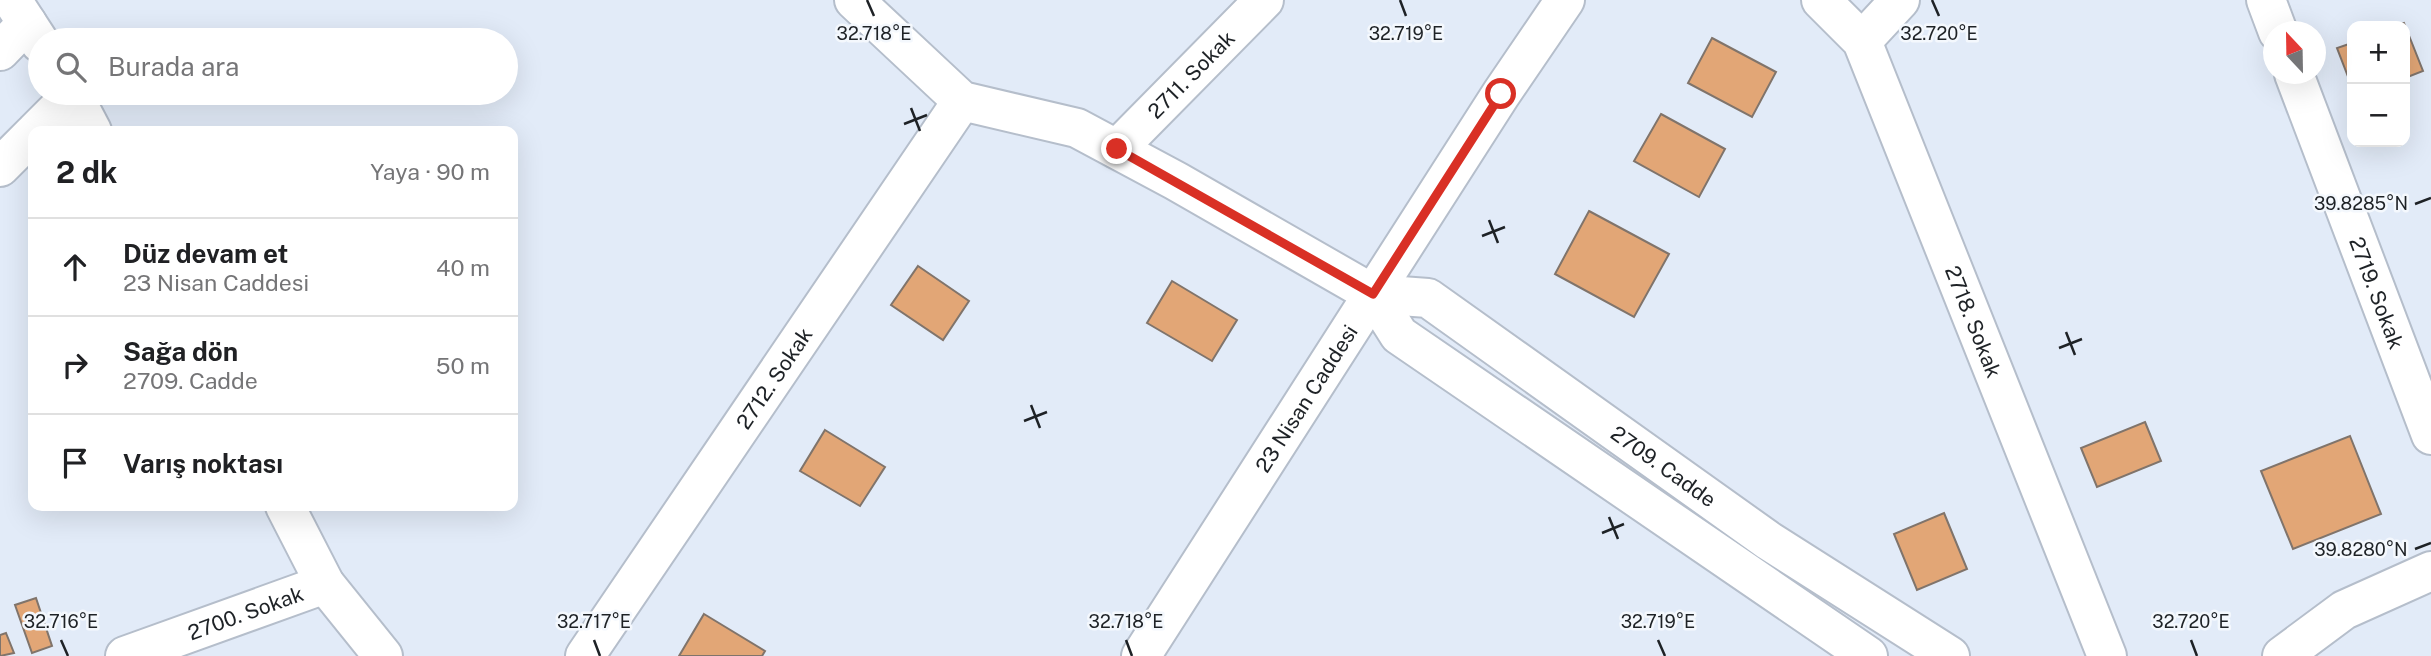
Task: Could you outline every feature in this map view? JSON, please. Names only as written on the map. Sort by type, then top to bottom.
[{"type":"street","name":"2709. Cadde","points":[[854,0],[962,101],[1077,128],[1373,294],[1428,298],[1769,541],[1950,656]]},
{"type":"street","name":"2711. Sokak","points":[[1117,149],[1264,0]]},
{"type":"street","name":"23 Nisan Caddesi","points":[[1141,656],[1501,94],[1565,0]]},
{"type":"street","name":"2718. Sokak","points":[[1821,0],[1862,41],[2107,656]]},
{"type":"street","points":[[1862,41],[1899,0]]},
{"type":"street","points":[[2266,0],[2274,21]]},
{"type":"street","points":[[0,51],[27,22]]},
{"type":"street","name":"2719. Sokak","points":[[2298,84],[2431,435]]},
{"type":"street","name":"2712. Sokak","points":[[585,656],[962,101]]},
{"type":"street","points":[[40,126],[61,105]]},
{"type":"street","points":[[79,105],[90,126]]},
{"type":"street","points":[[0,167],[28,138]]},
{"type":"street","name":"2709. Cadde","points":[[1373,294],[1399,335],[1868,656]]},
{"type":"street","points":[[288,511],[325,584],[383,656]]},
{"type":"street","points":[[2282,656],[2344,610],[2431,571]]},
{"type":"street","name":"2700. Sokak","points":[[125,656],[325,584]]},
{"type":"building","points":[[1712,38],[1776,72],[1752,117],[1688,83]]},
{"type":"building","points":[[2410,38],[2423,71],[2410,76]]},
{"type":"building","points":[[2347,45],[2347,74],[2337,48]]},
{"type":"building","points":[[1661,114],[1725,149],[1699,197],[1634,161]]},
{"type":"building","points":[[1589,211],[1669,254],[1634,317],[1555,274]]},
{"type":"building","points":[[918,266],[969,301],[943,340],[891,305]]},
{"type":"building","points":[[1172,281],[1237,320],[1212,361],[1147,323]]},
{"type":"building","points":[[2145,422],[2161,461],[2097,487],[2081,448]]},
{"type":"building","points":[[825,430],[885,467],[860,506],[800,471]]},
{"type":"building","points":[[2350,436],[2381,514],[2293,549],[2261,471]]},
{"type":"building","points":[[1944,513],[1967,569],[1917,590],[1894,534]]},
{"type":"building","points":[[36,598],[52,646],[32,653],[15,605]]},
{"type":"building","points":[[704,614],[765,651],[762,656],[679,656]]},
{"type":"building","points":[[6,633],[14,653],[0,656],[0,635]]},
{"type":"route","points":[[1117,149],[1373,294],[1501,94]]}]
